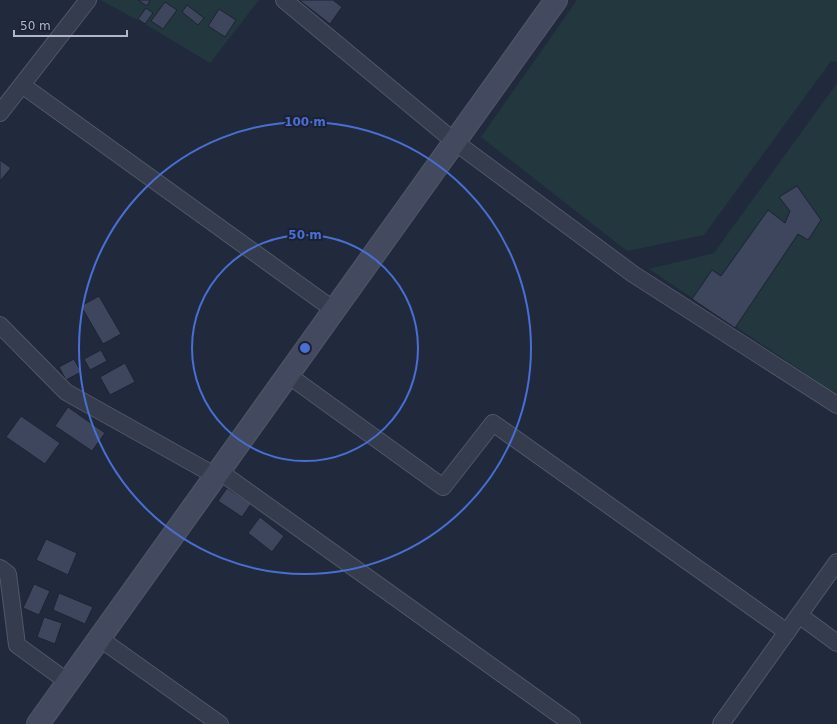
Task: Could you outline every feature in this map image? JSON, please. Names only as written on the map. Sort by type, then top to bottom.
[{"type":"street","points":[[0,113],[88,0]]},
{"type":"street","points":[[284,0],[455,142],[633,274],[837,406]]},
{"type":"street","points":[[38,724],[556,0]]},
{"type":"street","points":[[22,85],[334,310]]},
{"type":"street","points":[[0,325],[66,392],[218,473],[572,724]]},
{"type":"street","points":[[288,375],[443,487],[493,423],[787,632]]},
{"type":"street","points":[[721,724],[837,562]]},
{"type":"street","points":[[0,568],[8,574],[17,645],[68,682]]},
{"type":"street","points":[[799,615],[837,643]]},
{"type":"street","points":[[100,638],[220,724]]},
{"type":"shaded area","points":[[100,0],[259,0],[210,63],[145,24]]},
{"type":"shaded area","points":[[577,0],[837,0],[837,62],[831,61],[704,235],[627,251],[481,137]]},
{"type":"shaded area","points":[[837,83],[837,393],[649,269],[714,253]]},
{"type":"building","points":[[138,0],[150,0],[147,6]]},
{"type":"building","points":[[299,0],[333,0],[342,7],[330,24]]},
{"type":"building","points":[[165,2],[177,10],[163,29],[151,21]]},
{"type":"building","points":[[187,5],[204,18],[198,25],[182,12]]},
{"type":"building","points":[[146,8],[153,13],[145,24],[138,19]]},
{"type":"building","points":[[219,9],[236,20],[225,37],[208,26]]},
{"type":"building","points":[[0,160],[11,168],[0,181]]},
{"type":"building","points":[[797,186],[821,220],[808,240],[798,234],[735,328],[692,299],[712,270],[721,276],[768,210],[785,223],[790,211],[779,197]]},
{"type":"building","points":[[99,296],[121,334],[103,344],[81,306]]},
{"type":"building","points":[[101,350],[107,361],[90,370],[84,359]]},
{"type":"building","points":[[74,359],[81,372],[66,380],[59,367]]},
{"type":"building","points":[[125,363],[135,382],[110,395],[100,377]]},
{"type":"building","points":[[68,407],[105,433],[92,451],[55,426]]},
{"type":"building","points":[[21,416],[60,443],[45,464],[6,437]]},
{"type":"building","points":[[227,488],[251,504],[242,517],[218,501]]},
{"type":"building","points":[[260,517],[284,536],[272,552],[248,533]]},
{"type":"building","points":[[46,539],[77,553],[68,575],[36,560]]},
{"type":"building","points":[[34,584],[50,591],[39,615],[23,608]]},
{"type":"building","points":[[59,593],[93,607],[85,624],[53,610]]},
{"type":"building","points":[[44,617],[62,623],[55,644],[37,637]]}]
